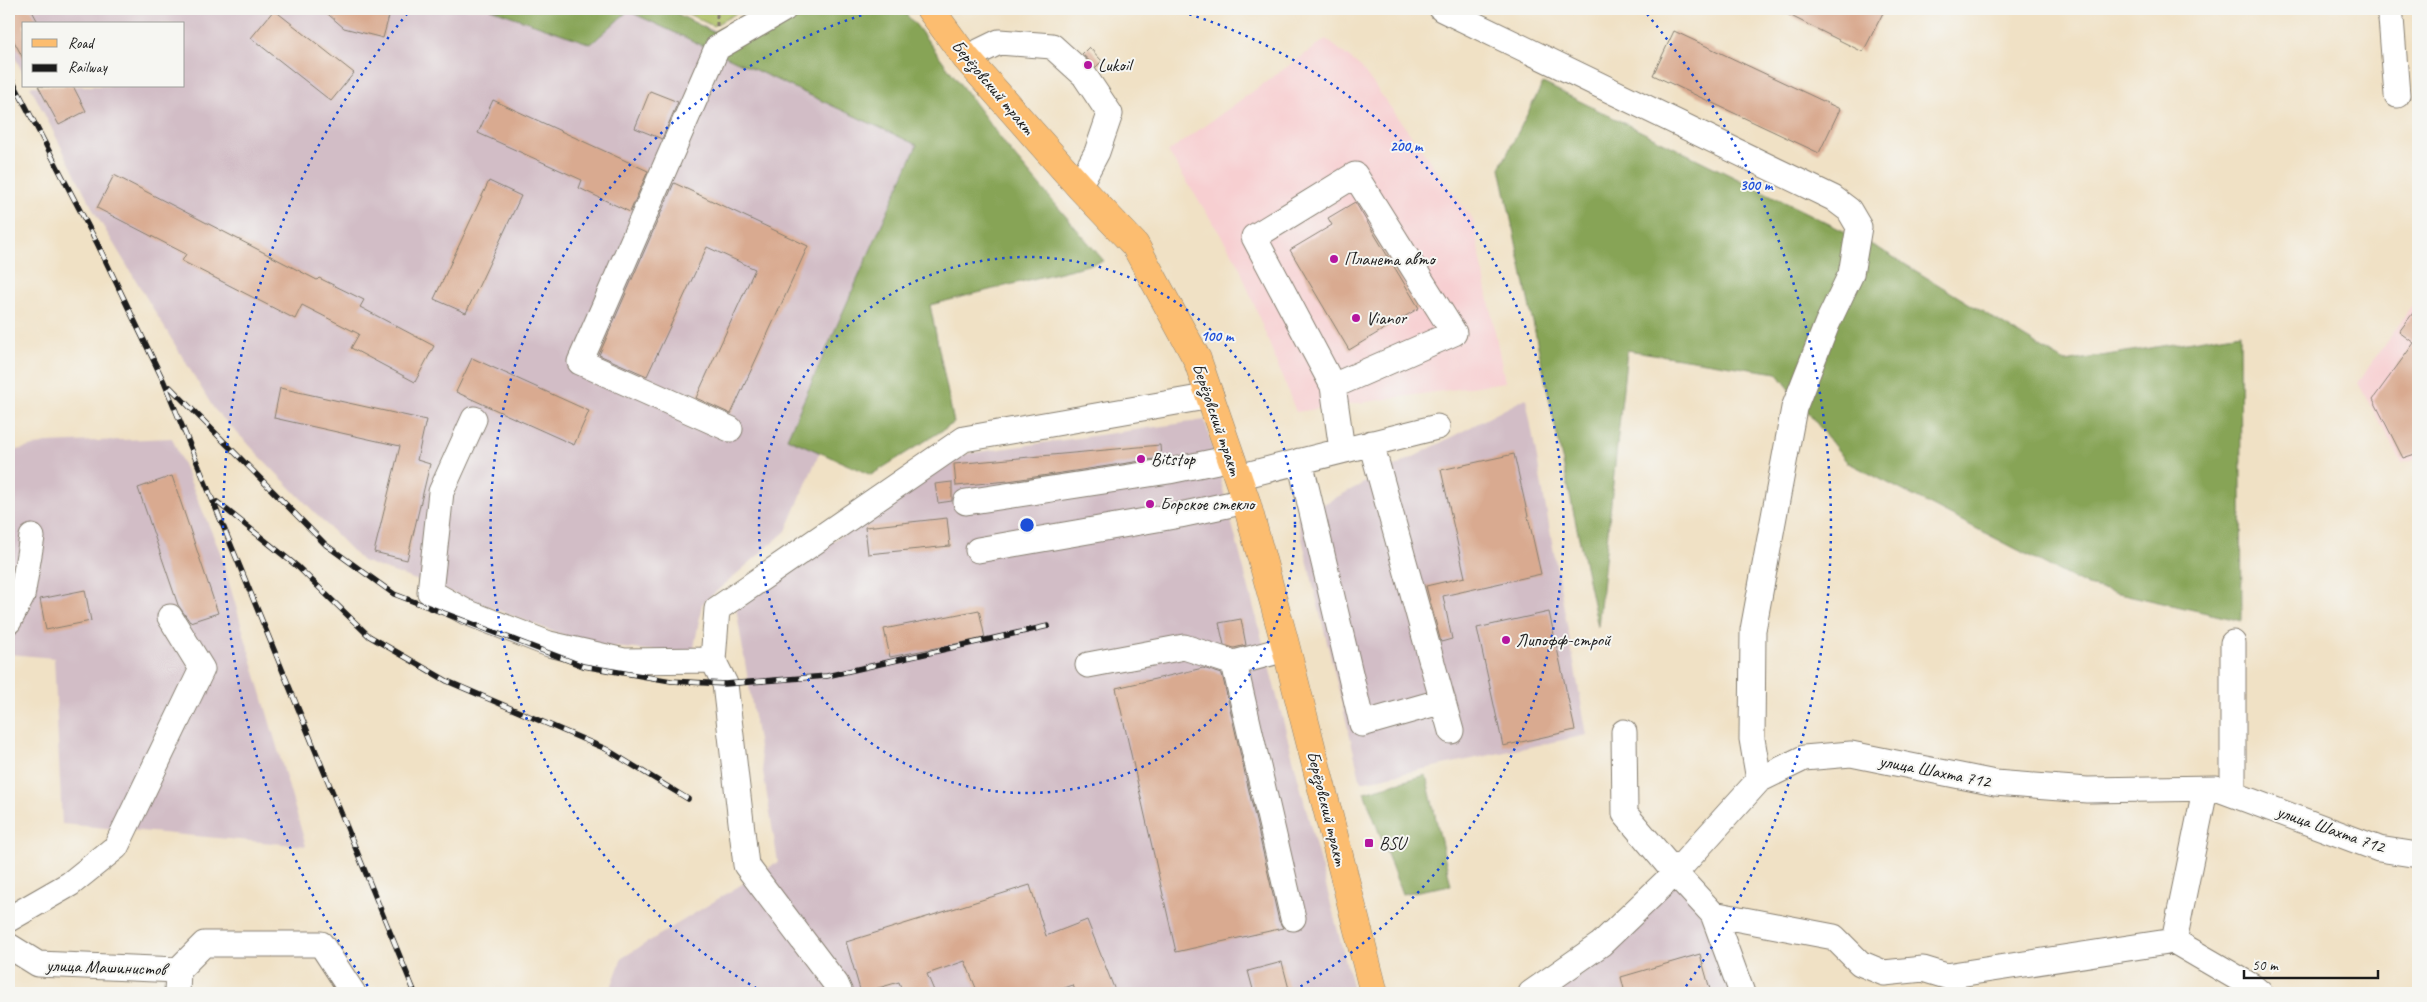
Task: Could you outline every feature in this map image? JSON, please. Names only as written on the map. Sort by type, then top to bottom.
[{"type":"main road","name":"Берёзовский тракт","points":[[930,9],[966,58],[1079,186],[1135,245],[1197,359],[1239,479],[1286,649],[1374,993]]},
{"type":"street","points":[[730,429],[580,362],[717,48],[784,9]]},
{"type":"street","points":[[1442,9],[1833,198],[1850,210],[1859,227],[1851,274],[1827,324],[1794,408],[1753,630],[1752,740],[1759,780]]},
{"type":"street","points":[[2388,9],[2391,18],[2397,95]]},
{"type":"street","points":[[966,58],[999,42],[1052,46],[1084,75],[1110,114],[1097,152],[1079,186]]},
{"type":"street","points":[[1333,386],[1454,333],[1355,175],[1254,237],[1333,386],[1342,450]]},
{"type":"street","points":[[840,993],[836,984],[746,865],[725,684],[713,660],[716,609],[964,440],[1211,396]]},
{"type":"street","points":[[474,419],[441,492],[430,592],[466,612],[549,644],[624,661],[713,660]]},
{"type":"street","points":[[978,550],[1180,515],[1239,479],[1300,461],[1437,427]]},
{"type":"street","points":[[1371,443],[1451,731]]},
{"type":"street","points":[[1300,461],[1362,724],[1442,701]]},
{"type":"street","points":[[966,502],[1169,471],[1239,479]]},
{"type":"street","points":[[9,621],[22,596],[32,536]]},
{"type":"street","points":[[9,919],[70,884],[116,847],[202,668],[170,617]]},
{"type":"street","points":[[2233,643],[2233,794]]},
{"type":"street","points":[[1088,665],[1184,647],[1234,663],[1286,649]]},
{"type":"street","points":[[1234,663],[1293,918]]},
{"type":"street","points":[[1624,732],[1625,814],[1675,874],[1714,914],[1742,993]]},
{"type":"street","name":"улица Шахта 712","points":[[1530,993],[1601,944],[1675,874],[1759,780],[1804,758],[1851,754],[1995,783],[2087,790],[2156,788],[2204,790],[2216,788],[2378,849],[2418,855]]},
{"type":"street","points":[[2174,942],[2204,790]]},
{"type":"street","points":[[1714,914],[1834,937],[1860,963],[1884,973],[1923,969],[1946,976],[2174,942],[2254,987],[2260,993]]},
{"type":"street","points":[[177,982],[204,944],[321,944],[353,993]]},
{"type":"street","name":"улица Машинистов","points":[[9,946],[38,964],[177,982]]},
{"type":"path","points":[[717,17],[720,9]]},
{"type":"shaded area","points":[[9,9],[665,9],[955,135],[786,531],[702,604],[693,654],[588,645],[467,598],[362,561],[214,409],[95,213],[31,88],[185,88],[185,22],[22,22],[22,71],[9,46]]},
{"type":"shaded area","points":[[1326,39],[1361,67],[1473,220],[1505,382],[1296,412],[1237,261],[1168,152]]},
{"type":"shaded area","points":[[2418,296],[2418,459],[2402,463],[2358,383]]},
{"type":"shaded area","points":[[1526,398],[1587,735],[1361,782],[1297,518]]},
{"type":"shaded area","points":[[1205,420],[1354,993],[609,993],[622,958],[778,862],[736,608],[957,455]]},
{"type":"shaded area","points":[[172,438],[220,552],[306,846],[62,824],[54,658],[9,654],[9,452],[46,443]]},
{"type":"shaded area","points":[[1684,875],[1735,993],[1549,993],[1568,986]]},
{"type":"green space","points":[[491,9],[668,9],[713,32],[755,9],[901,9],[916,25],[1011,152],[1104,261],[930,305],[954,423],[871,475],[787,438],[917,145],[628,11],[591,44]]},
{"type":"green space","points":[[678,9],[744,9],[713,26]]},
{"type":"green space","points":[[1543,83],[1880,249],[2065,362],[2240,333],[2242,621],[2088,586],[1847,462],[1777,373],[1627,350],[1598,627],[1500,168]]},
{"type":"green space","points":[[1426,775],[1451,885],[1402,894],[1364,792]]},
{"type":"building","points":[[9,9],[31,9],[38,22],[22,22],[22,56],[9,32]]},
{"type":"building","points":[[322,9],[391,9],[383,38],[344,28]]},
{"type":"building","points":[[1777,9],[1885,9],[1863,52]]},
{"type":"building","points":[[274,10],[354,73],[331,101],[251,38]]},
{"type":"building","points":[[1674,31],[1840,109],[1819,153],[1653,75]]},
{"type":"building","points":[[1089,47],[1102,61],[1096,67],[1082,54]]},
{"type":"building","points":[[39,88],[74,88],[86,111],[59,125]]},
{"type":"building","points":[[650,91],[678,102],[662,139],[635,128]]},
{"type":"building","points":[[493,100],[648,171],[630,212],[579,188],[582,180],[478,133]]},
{"type":"building","points":[[114,175],[317,280],[319,278],[364,300],[360,307],[434,346],[415,382],[351,348],[359,334],[302,305],[295,319],[182,261],[186,254],[97,208]]},
{"type":"building","points":[[489,181],[521,196],[466,313],[434,299]]},
{"type":"building","points":[[674,183],[808,246],[731,414],[696,398],[755,269],[707,247],[647,376],[599,355]]},
{"type":"building","points":[[1355,202],[1419,308],[1349,350],[1290,250],[1332,225],[1328,218]]},
{"type":"building","points":[[2418,306],[2418,453],[2403,458],[2373,399],[2414,343],[2399,332]]},
{"type":"building","points":[[472,358],[589,411],[574,445],[456,392]]},
{"type":"building","points":[[280,388],[426,420],[417,460],[430,464],[407,560],[374,552],[400,446],[274,418]]},
{"type":"building","points":[[1160,445],[1161,458],[1008,481],[956,486],[954,464]]},
{"type":"building","points":[[1514,454],[1541,574],[1443,596],[1452,639],[1441,642],[1426,586],[1465,577],[1441,470]]},
{"type":"building","points":[[172,476],[218,613],[190,622],[178,605],[138,488]]},
{"type":"building","points":[[952,482],[952,501],[938,503],[935,484]]},
{"type":"building","points":[[947,518],[950,546],[868,554],[865,527]]},
{"type":"building","points":[[85,590],[91,621],[46,630],[40,599]]},
{"type":"building","points":[[979,610],[985,638],[890,657],[884,629]]},
{"type":"building","points":[[1549,612],[1575,730],[1503,746],[1477,628]]},
{"type":"building","points":[[1241,619],[1246,645],[1234,648],[1224,645],[1219,623]]},
{"type":"building","points":[[1203,668],[1222,674],[1279,921],[1283,928],[1176,952],[1116,688]]},
{"type":"building","points":[[1030,885],[1046,936],[1087,920],[1116,993],[1076,993],[1073,985],[1051,993],[978,993],[965,961],[927,974],[935,993],[903,993],[899,982],[861,993],[846,942]]},
{"type":"building","points":[[1700,954],[1711,993],[1625,993],[1621,977]]},
{"type":"building","points":[[1282,962],[1290,993],[1254,993],[1248,971]]},
{"type":"railway","points":[[9,74],[98,245],[164,382],[415,993]]},
{"type":"railway","points":[[170,387],[326,545],[394,594],[583,666],[671,681],[725,684],[827,676],[1048,626]]},
{"type":"railway","points":[[217,502],[298,567],[369,636],[447,681],[606,749],[688,799]]},
{"type":"place","name":"Lukoil","points":[[1088,65]]},
{"type":"place","name":"Планета авто","points":[[1334,259]]},
{"type":"place","name":"Vianor","points":[[1356,318]]},
{"type":"place","name":"Bitstop","points":[[1141,459]]},
{"type":"place","name":"Борское стекло","points":[[1150,504]]},
{"type":"place","name":"Липофф-строй","points":[[1506,640]]},
{"type":"place","name":"BSU","points":[[1369,843]]}]
